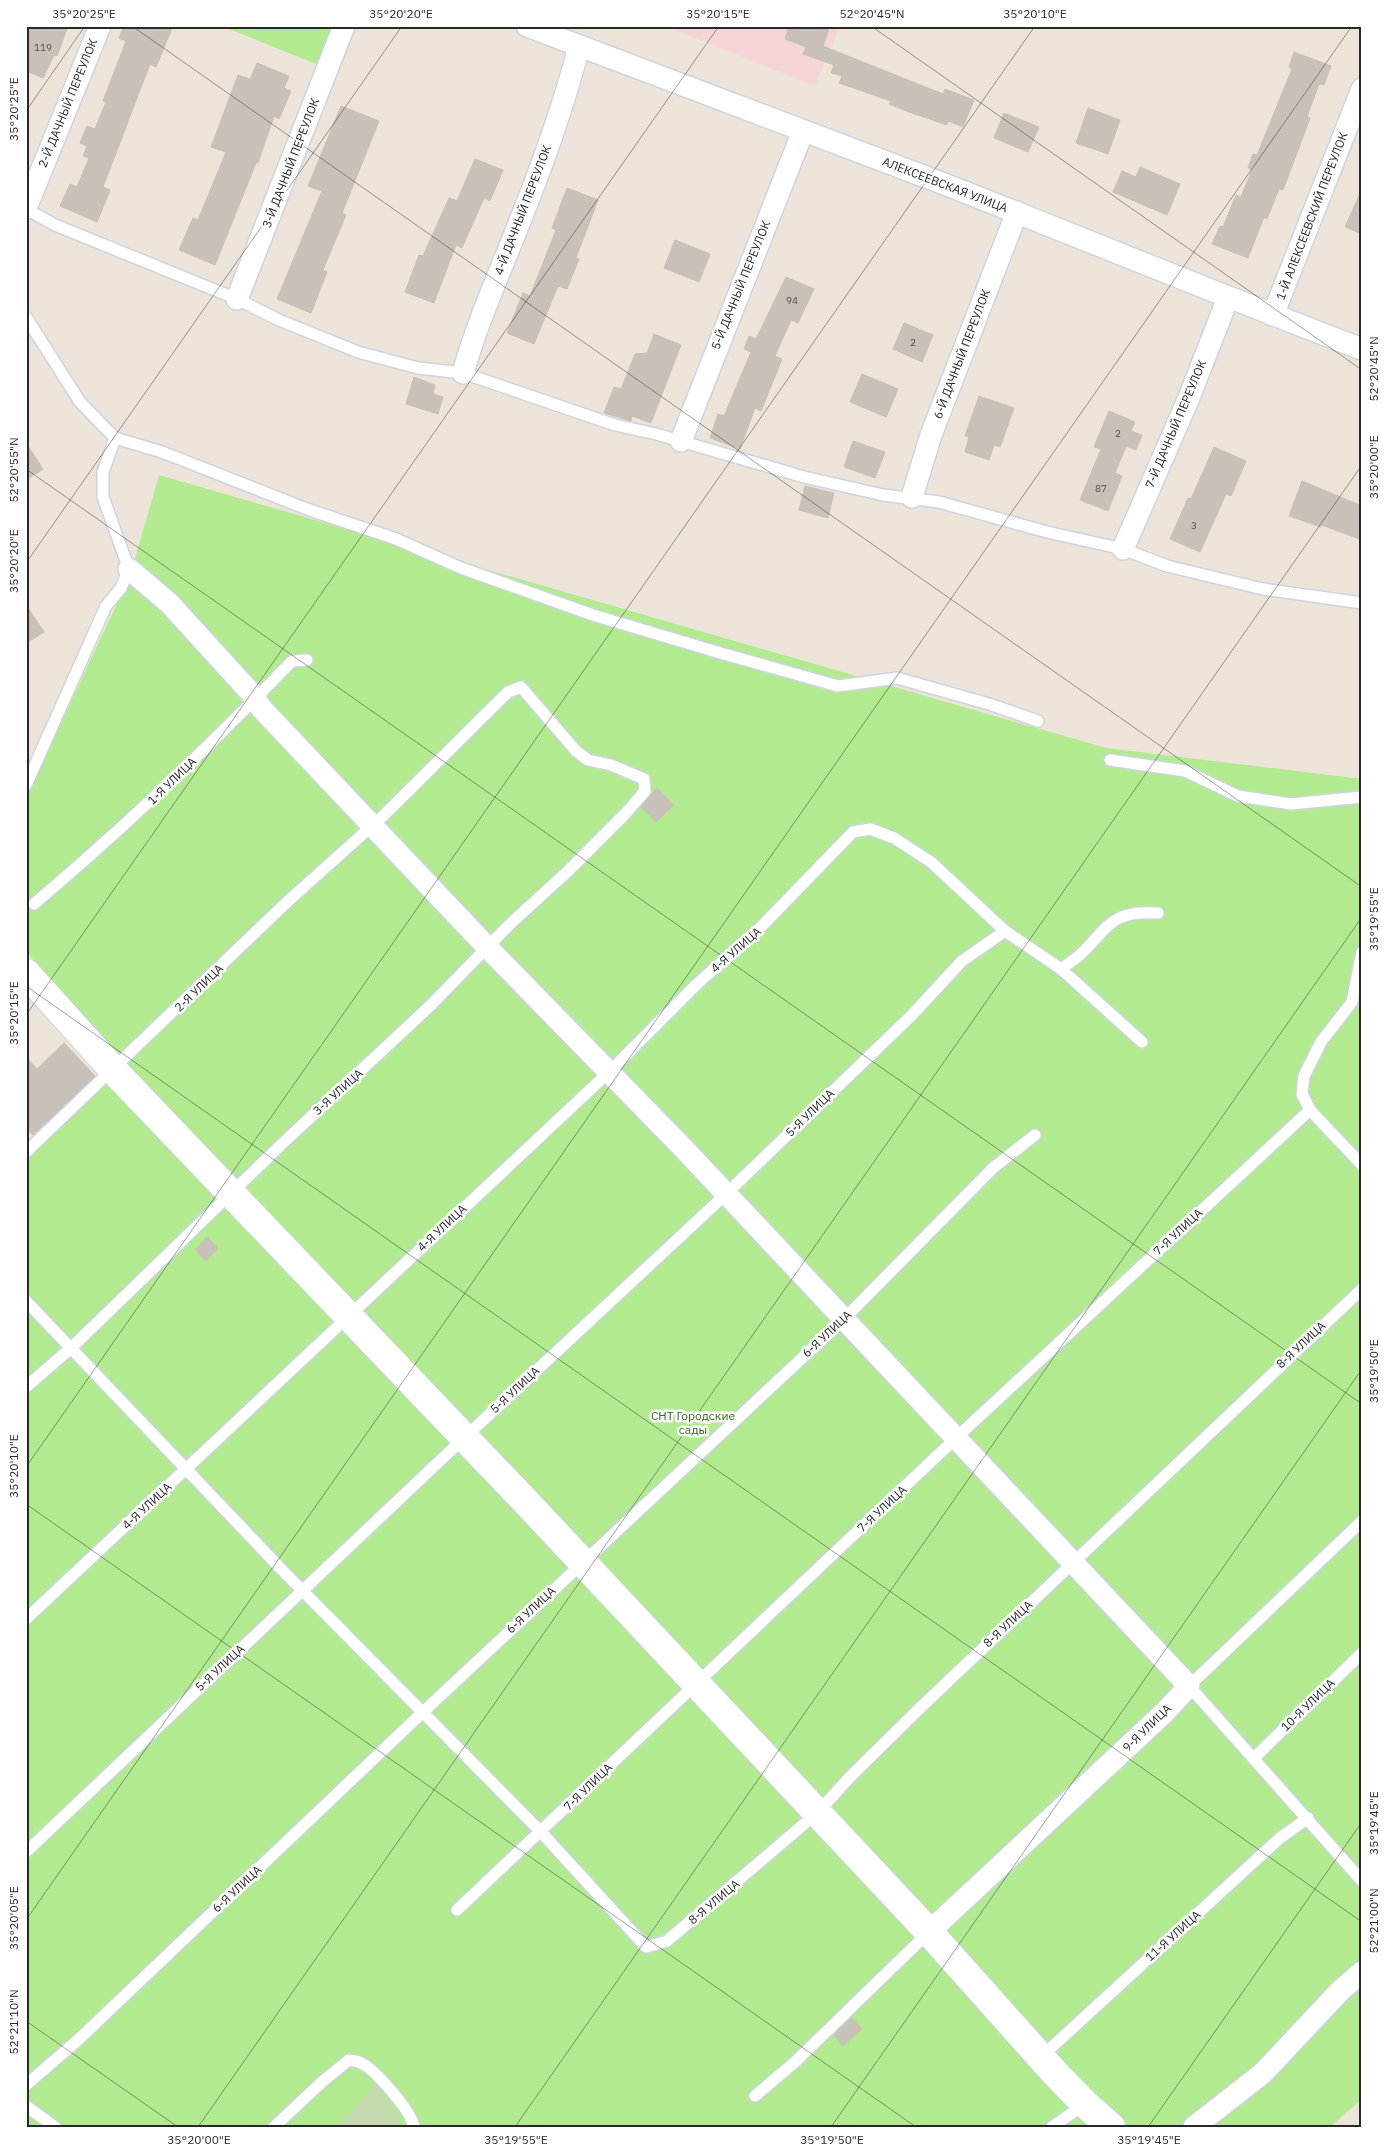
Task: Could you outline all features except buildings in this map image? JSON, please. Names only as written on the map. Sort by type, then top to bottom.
[{"type":"street","name":"2-Й ДАЧНЫЙ ПЕРЕУЛОК","points":[[26,208],[100,26]]},
{"type":"street","name":"3-Й ДАЧНЫЙ ПЕРЕУЛОК","points":[[237,299],[344,26]]},
{"type":"street","name":"АЛЕКСЕЕВСКАЯ УЛИЦА","points":[[527,26],[571,38],[803,131],[1017,212],[1228,298],[1362,348]]},
{"type":"street","name":"4-Й ДАЧНЫЙ ПЕРЕУЛОК","points":[[463,373],[473,338],[523,214],[564,104],[571,38]]},
{"type":"street","name":"1-Й АЛЕКСЕЕВСКИЙ ПЕРЕУЛОК","points":[[1273,315],[1362,89]]},
{"type":"street","name":"5-Й ДАЧНЫЙ ПЕРЕУЛОК","points":[[681,441],[803,131]]},
{"type":"street","name":"6-Й ДАЧНЫЙ ПЕРЕУЛОК","points":[[912,497],[944,401],[1017,212]]},
{"type":"street","name":"7-Й ДАЧНЫЙ ПЕРЕУЛОК","points":[[1123,549],[1188,400],[1228,298]]},
{"type":"street","points":[[129,570],[169,603],[262,709],[487,947],[726,1194],[1189,1686]]},
{"type":"street","points":[[26,973],[116,1073],[582,1562],[929,1932],[1085,2104],[1111,2127]]},
{"type":"street","name":"9-Я УЛИЦА","points":[[929,1932],[1165,1712],[1189,1686]]},
{"type":"street","points":[[1194,2127],[1263,2073],[1340,1990],[1362,1972]]},
{"type":"lane","points":[[26,208],[55,225],[237,299],[279,320],[358,352],[418,368],[463,373],[615,426],[681,441],[804,477],[883,494],[939,502],[1047,532],[1123,549],[1167,566],[1263,588],[1362,603]]},
{"type":"lane","points":[[26,317],[80,402],[115,438],[162,452],[306,509],[396,539],[469,571],[602,618],[838,686],[897,678],[989,704],[1038,721]]},
{"type":"lane","points":[[26,785],[106,606],[121,588],[129,570],[102,497],[103,472],[115,438]]},
{"type":"lane","name":"1-Я УЛИЦА","points":[[34,904],[106,843],[292,661],[307,660]]},
{"type":"lane","name":"2-Я УЛИЦА","points":[[26,1152],[116,1073],[287,902],[438,763],[508,692],[521,687],[576,751],[588,760],[611,764],[644,779],[645,791]]},
{"type":"lane","points":[[1110,760],[1185,771],[1238,796],[1291,804],[1362,797]]},
{"type":"lane","name":"3-Я УЛИЦА","points":[[26,1387],[71,1348],[231,1193],[431,1005],[487,947],[567,872],[626,813],[645,791]]},
{"type":"lane","name":"4-Я УЛИЦА","points":[[26,1619],[609,1072],[697,984],[760,928],[853,832],[870,830],[894,838],[931,862],[1005,931]]},
{"type":"lane","points":[[1061,970],[1085,950],[1100,932],[1118,918],[1139,912],[1158,912]]},
{"type":"lane","points":[[1005,931],[1061,970],[1142,1042]]},
{"type":"lane","name":"5-Я УЛИЦА","points":[[26,1852],[302,1590],[726,1194],[912,1015],[962,961],[1005,931]]},
{"type":"lane","points":[[1362,952],[1352,1002],[1321,1042],[1304,1076],[1302,1094],[1310,1110],[1362,1164]]},
{"type":"lane","name":"7-Я УЛИЦА","points":[[457,1910],[956,1438],[1310,1110]]},
{"type":"lane","name":"6-Я УЛИЦА","points":[[26,2085],[78,2040],[582,1562],[844,1319],[993,1168],[1035,1135]]},
{"type":"lane","name":"8-Я УЛИЦА","points":[[541,1832],[646,1947],[667,1941],[817,1813],[921,1707],[1362,1289]]},
{"type":"lane","points":[[26,1301],[302,1590],[541,1832]]},
{"type":"lane","name":"9-Я УЛИЦА","points":[[1189,1686],[1362,1521]]},
{"type":"lane","name":"10-Я УЛИЦА","points":[[1254,1758],[1362,1652]]},
{"type":"lane","points":[[1189,1686],[1308,1818],[1362,1882]]},
{"type":"lane","name":"11-Я УЛИЦА","points":[[1041,2057],[1280,1838],[1308,1818]]},
{"type":"lane","points":[[755,2096],[795,2062],[929,1932]]},
{"type":"lane","points":[[274,2127],[323,2081],[349,2060],[362,2063],[379,2079],[412,2118],[414,2127]]},
{"type":"lane","points":[[1052,2127],[1085,2104]]},
{"type":"lane","points":[[26,2106],[54,2127]]},
{"type":"shaded area","points":[[665,26],[840,26],[815,86]]},
{"type":"green space","points":[[222,26],[337,26],[321,66]]},
{"type":"green space","name":"СНТ Городские сады","points":[[159,475],[1106,748],[1362,779],[1362,2099],[1330,2127],[26,2127],[26,1146],[121,1060],[43,974],[26,950],[26,797],[130,576]]},
{"type":"green space","points":[[376,2083],[404,2127],[337,2127]]}]
